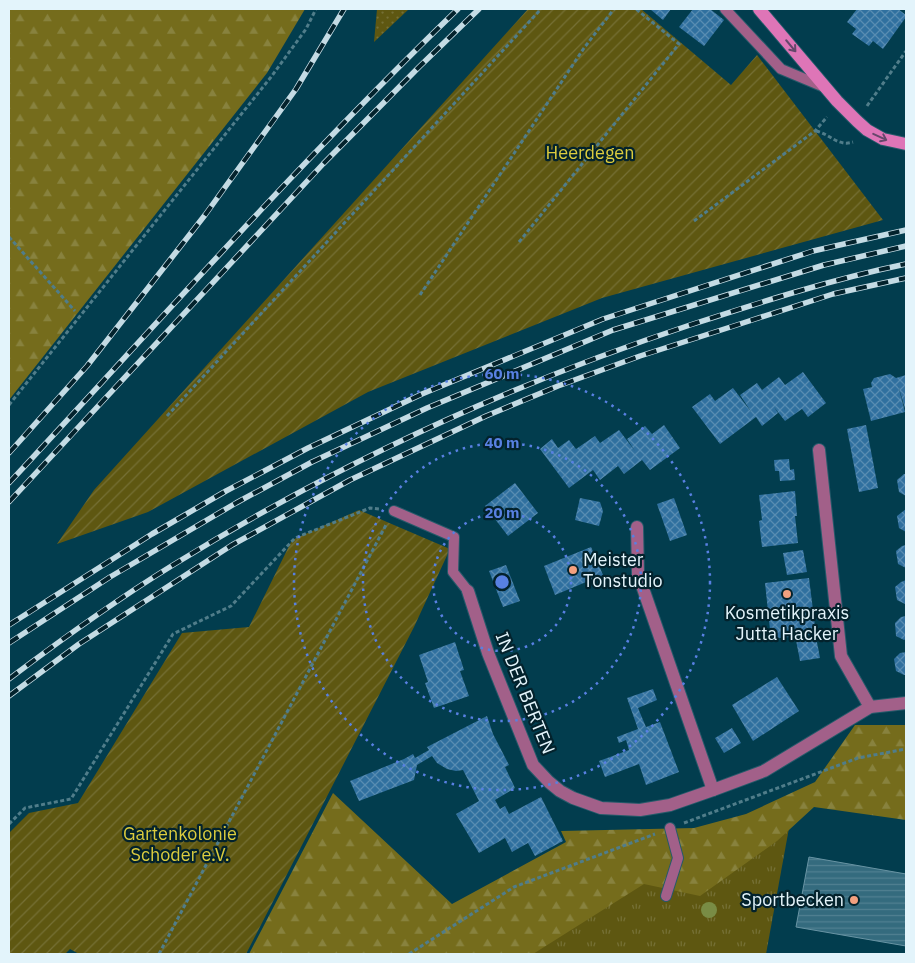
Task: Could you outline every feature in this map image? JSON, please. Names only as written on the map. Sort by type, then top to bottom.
[{"type":"street","points":[[760,9],[857,122],[884,139],[906,144]]},
{"type":"street","points":[[819,450],[841,656],[870,707]]},
{"type":"street","points":[[637,527],[638,574],[713,790]]},
{"type":"street","name":"IN DER BERTEN","points":[[468,591],[488,652],[533,764],[560,791],[601,808],[640,810],[670,805],[764,771],[870,707],[906,703]]},
{"type":"lane","points":[[725,9],[781,69],[825,87]]},
{"type":"lane","points":[[394,511],[454,537],[453,572],[468,591]]},
{"type":"lane","points":[[666,896],[678,858],[670,828]]},
{"type":"path","points":[[9,405],[271,77],[306,28],[316,9]]},
{"type":"path","points":[[167,416],[540,9]]},
{"type":"path","points":[[420,295],[584,48],[614,9]]},
{"type":"path","points":[[519,242],[679,44],[636,9]]},
{"type":"path","points":[[857,122],[906,51]]},
{"type":"path","points":[[694,221],[815,131],[822,125],[837,101]]},
{"type":"path","points":[[815,131],[825,133],[837,142],[847,144],[858,140],[867,130]]},
{"type":"path","points":[[9,238],[75,311]]},
{"type":"path","points":[[9,824],[25,808],[72,799],[173,634],[231,606],[295,538],[370,508],[394,511],[159,954]]},
{"type":"path","points":[[409,954],[514,887],[858,758],[906,749]]},
{"type":"green space","points":[[9,9],[305,9],[267,73],[9,400]]},
{"type":"green space","points":[[377,9],[409,9],[374,42]]},
{"type":"green space","name":"Heerdegen","points":[[528,9],[641,9],[731,85],[757,55],[883,220],[602,298],[368,392],[148,512],[57,544],[94,490]]},
{"type":"green space","name":"Gartenkolonie Schoder e.V.","points":[[359,510],[450,549],[414,627],[246,954],[79,954],[70,949],[65,954],[9,954],[9,833],[29,813],[78,803],[182,633],[249,627],[292,540]]},
{"type":"green space","points":[[855,725],[906,725],[906,820],[814,807],[777,841],[700,896],[644,884],[533,954],[249,954],[333,793],[452,904],[566,842],[561,831],[694,828],[746,814],[815,782]]},
{"type":"green space","points":[[789,828],[766,954],[448,954]]},
{"type":"water","name":"Sportbecken","points":[[809,857],[906,874],[906,946],[796,927]]},
{"type":"building","points":[[650,9],[671,9],[663,20]]},
{"type":"building","points":[[693,9],[710,9],[724,20],[704,46],[679,27]]},
{"type":"building","points":[[857,9],[898,9],[906,17],[883,49],[873,41],[869,46],[852,34],[856,29],[847,22]]},
{"type":"building","points":[[803,372],[826,403],[808,417],[802,409],[785,421],[774,407],[778,413],[762,426],[756,417],[720,444],[692,407],[710,394],[715,401],[733,388],[752,413],[740,395],[757,383],[762,390],[779,377],[785,385]]},
{"type":"building","points":[[890,374],[896,378],[906,375],[906,412],[898,385],[905,412],[871,421],[863,389],[872,387],[871,383],[874,378]]},
{"type":"building","points":[[664,425],[680,448],[650,470],[642,460],[624,474],[618,466],[600,480],[593,470],[569,488],[540,449],[552,439],[558,448],[569,440],[576,449],[595,436],[600,443],[619,430],[635,451],[627,439],[645,426],[652,434]]},
{"type":"building","points":[[866,425],[878,488],[859,492],[847,429]]},
{"type":"building","points":[[789,459],[790,470],[794,469],[795,480],[780,481],[779,471],[775,471],[774,460]]},
{"type":"building","points":[[906,474],[906,496],[899,492],[897,480]]},
{"type":"building","points":[[515,483],[538,513],[508,536],[485,506]]},
{"type":"building","points":[[795,491],[798,543],[762,547],[759,521],[762,520],[759,495]]},
{"type":"building","points":[[580,498],[600,502],[603,511],[599,526],[575,520]]},
{"type":"building","points":[[674,498],[687,535],[670,541],[657,504]]},
{"type":"building","points":[[906,509],[906,532],[899,528],[897,516]]},
{"type":"building","points":[[906,545],[906,568],[898,564],[896,551]]},
{"type":"building","name":"Meister Tonstudio","points":[[591,547],[603,575],[555,595],[544,566]]},
{"type":"building","points":[[803,550],[807,572],[787,575],[783,553]]},
{"type":"building","points":[[506,565],[520,601],[503,607],[489,571]]},
{"type":"building","points":[[809,578],[816,634],[771,639],[765,583]]},
{"type":"building","points":[[906,580],[905,604],[897,600],[895,587]]},
{"type":"building","points":[[906,616],[906,639],[904,640],[896,636],[895,623],[901,617]]},
{"type":"building","points":[[816,637],[820,658],[800,661],[796,640]]},
{"type":"building","points":[[455,642],[464,670],[460,671],[469,696],[434,708],[425,683],[428,682],[419,655]]},
{"type":"building","points":[[906,652],[906,675],[904,675],[896,671],[894,659],[900,653]]},
{"type":"building","points":[[777,677],[799,711],[753,741],[732,705]]},
{"type":"building","points":[[653,689],[657,700],[638,708],[646,727],[660,722],[679,772],[646,785],[639,764],[605,777],[599,761],[629,750],[626,740],[619,743],[617,737],[638,729],[627,698]]},
{"type":"building","points":[[487,716],[493,734],[509,765],[505,767],[515,788],[495,800],[500,809],[505,806],[509,814],[541,797],[563,841],[535,856],[528,843],[512,852],[505,838],[479,853],[456,814],[479,801],[463,770],[447,769],[437,763],[432,756],[417,765],[414,780],[359,801],[350,781],[413,754],[415,758],[429,750],[427,747]]},
{"type":"building","points":[[732,728],[741,743],[724,753],[715,738]]},
{"type":"railway","points":[[9,453],[87,366],[205,215],[296,89],[344,9]]},
{"type":"railway","points":[[9,483],[286,183],[342,124],[458,9]]},
{"type":"railway","points":[[9,502],[323,164],[479,9]]},
{"type":"railway","points":[[9,625],[152,534],[226,491],[308,448],[422,394],[603,319],[813,251],[906,230]]},
{"type":"railway","points":[[9,643],[110,577],[236,503],[312,462],[427,408],[613,330],[824,265],[906,246]]},
{"type":"railway","points":[[9,679],[131,592],[234,528],[360,461],[424,430],[490,401],[622,348],[824,284],[906,264]]},
{"type":"railway","points":[[9,696],[79,644],[232,545],[350,480],[486,416],[558,386],[640,356],[833,294],[906,278]]},
{"type":"place","name":"Meister Tonstudio","points":[[573,570]]},
{"type":"place","name":"Kosmetikpraxis Jutta Hacker","points":[[787,594]]},
{"type":"place","name":"Sportbecken","points":[[854,900]]}]
